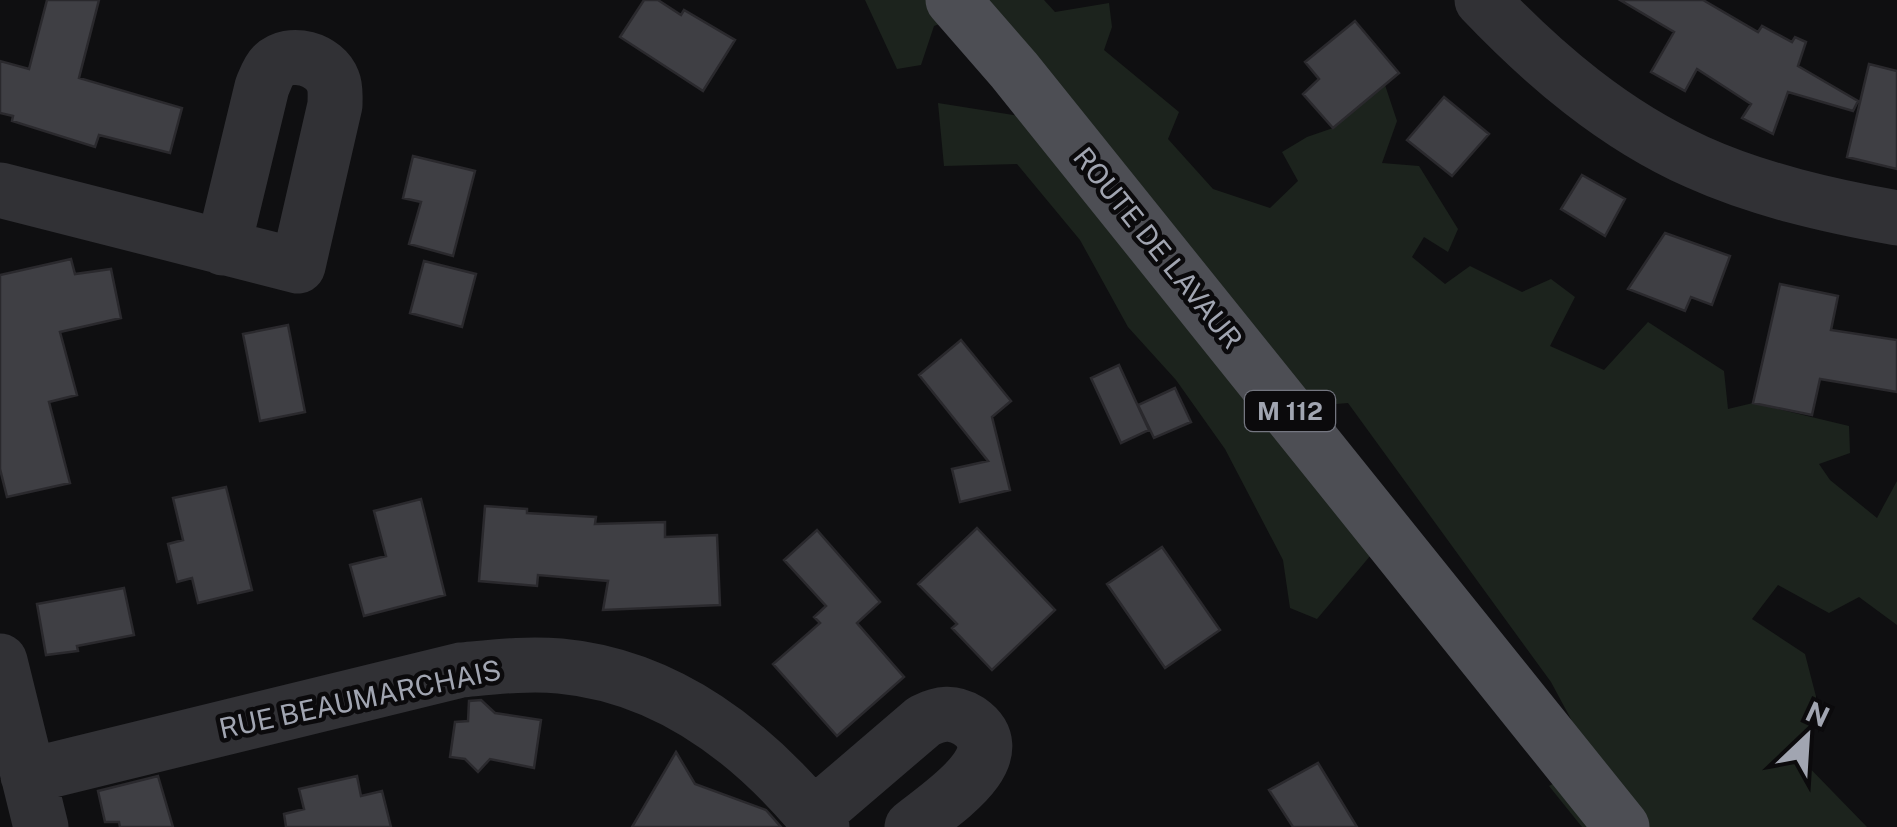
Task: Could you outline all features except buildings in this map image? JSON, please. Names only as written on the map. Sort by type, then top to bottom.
[{"type":"main road","name":"ROUTE DE LAVAUR","points":[[953,0],[1014,70],[1622,827]]},
{"type":"street","points":[[1482,0],[1528,48],[1577,88],[1630,125],[1696,162],[1773,188],[1897,218]]},
{"type":"street","points":[[0,190],[223,248],[298,266],[335,104],[335,83],[330,75],[324,67],[306,58],[288,56],[272,67],[262,87],[223,248]]},
{"type":"street","points":[[0,661],[35,802]]},
{"type":"street","name":"RUE BEAUMARCHAIS","points":[[35,802],[461,670],[563,666],[655,689],[699,713],[750,752],[817,822]]},
{"type":"street","points":[[817,822],[924,721],[941,713],[960,716],[977,727],[984,743],[984,760],[974,774],[912,827]]},
{"type":"shaded area","points":[[865,0],[1044,0],[1055,12],[1109,3],[1112,27],[1104,50],[1179,112],[1168,139],[1213,189],[1270,208],[1298,181],[1282,152],[1333,128],[1385,85],[1397,121],[1382,163],[1419,166],[1458,229],[1448,252],[1424,237],[1412,257],[1445,284],[1470,266],[1522,292],[1551,279],[1575,297],[1550,346],[1604,370],[1648,322],[1724,371],[1728,409],[1753,403],[1849,426],[1850,453],[1819,464],[1830,480],[1877,518],[1897,481],[1897,625],[1859,597],[1829,613],[1778,585],[1752,619],[1805,654],[1820,712],[1797,755],[1867,827],[1582,827],[1549,786],[1594,762],[1551,682],[1348,403],[1325,405],[1324,445],[1381,543],[1317,619],[1290,608],[1283,560],[1225,449],[1176,380],[1128,327],[1080,240],[1017,164],[944,166],[938,103],[1039,119],[974,11],[934,26],[921,65],[897,69]]}]
